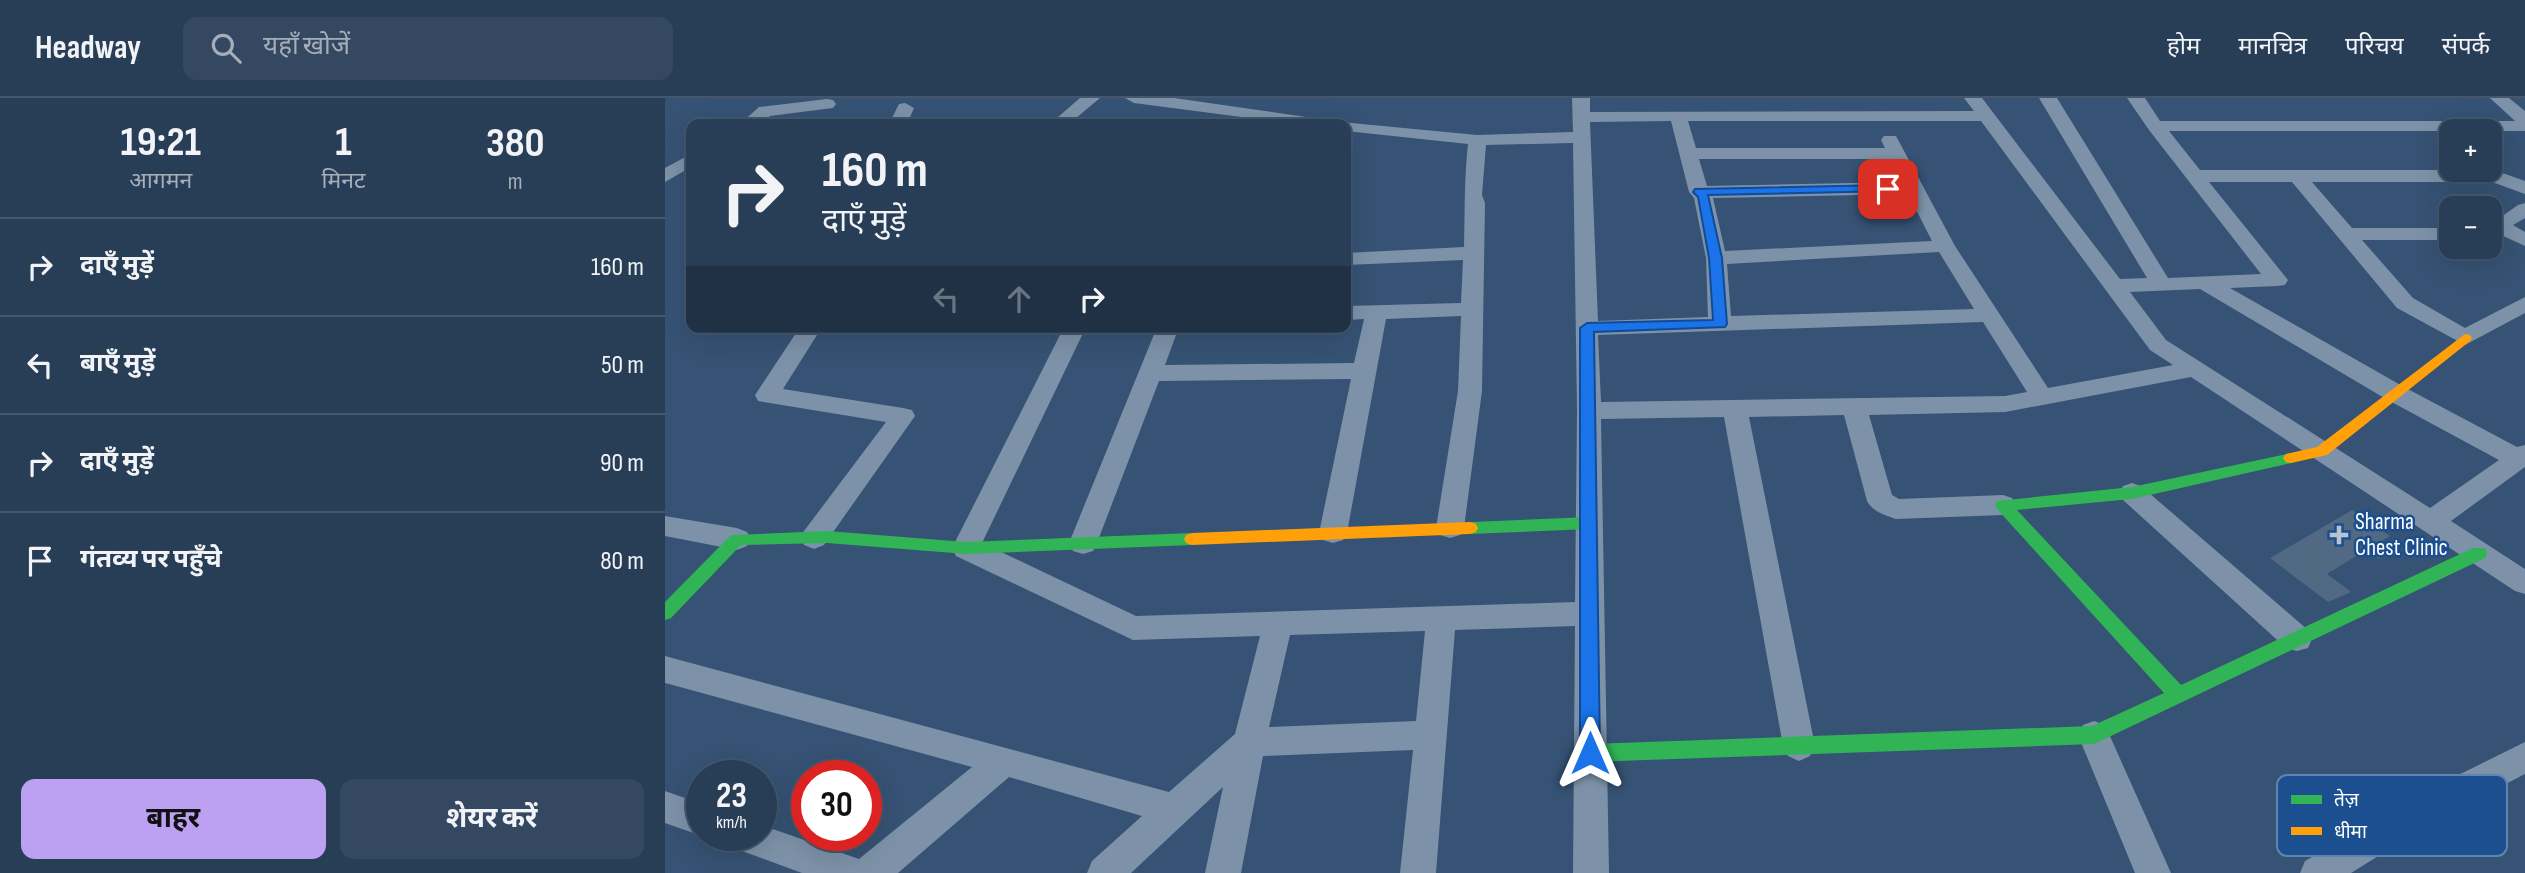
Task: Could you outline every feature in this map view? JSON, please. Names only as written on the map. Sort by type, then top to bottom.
[{"type":"street","points":[[1065,119],[1091,98]]},
{"type":"street","points":[[1134,98],[1185,100],[1303,119]]},
{"type":"street","points":[[2048,98],[2162,285]]},
{"type":"street","points":[[2114,286],[2277,280],[2155,126],[2136,98]]},
{"type":"street","points":[[2499,98],[2525,120]]},
{"type":"street","points":[[1167,117],[1185,100]]},
{"type":"street","points":[[755,119],[765,111],[829,101]]},
{"type":"street","points":[[820,119],[829,101]]},
{"type":"street","points":[[1873,107],[1945,246],[2042,397]]},
{"type":"street","points":[[1351,126],[1476,139],[1581,117],[1678,116],[1873,107],[1980,107],[2158,345],[2525,583]]},
{"type":"street","points":[[1678,116],[1699,192],[1703,197],[1716,258],[1720,324]]},
{"type":"street","points":[[1581,117],[1589,411],[1591,873]]},
{"type":"street","points":[[2155,126],[2439,131]]},
{"type":"street","points":[[2502,127],[2525,126]]},
{"type":"street","points":[[1450,528],[1470,391],[1475,203],[1472,195],[1476,139]]},
{"type":"street","points":[[1688,154],[1897,153]]},
{"type":"street","points":[[665,176],[686,162]]},
{"type":"street","points":[[2195,176],[2439,174]]},
{"type":"street","points":[[2297,176],[2405,303],[2465,338]]},
{"type":"street","points":[[2502,178],[2525,188]]},
{"type":"street","points":[[665,183],[686,182]]},
{"type":"street","points":[[1699,192],[1915,188]]},
{"type":"street","points":[[2519,237],[2503,227],[2501,221],[2525,209]]},
{"type":"street","points":[[2347,234],[2439,234]]},
{"type":"street","points":[[1716,258],[1945,246]]},
{"type":"street","points":[[1351,259],[1473,253]]},
{"type":"street","points":[[2205,283],[2396,393],[2522,457],[2430,522]]},
{"type":"street","points":[[1854,407],[1880,501],[1888,507],[1896,509],[2003,505],[2132,493],[2322,451],[2465,338],[2525,303]]},
{"type":"street","points":[[1351,313],[1472,309]]},
{"type":"street","points":[[1333,533],[1376,313]]},
{"type":"street","points":[[1587,328],[1989,315]]},
{"type":"street","points":[[807,333],[767,395],[902,416],[814,538]]},
{"type":"street","points":[[966,548],[1072,333]]},
{"type":"street","points":[[1083,543],[1166,333]]},
{"type":"street","points":[[1589,411],[2005,404],[2195,369]]},
{"type":"street","points":[[1149,373],[1365,371]]},
{"type":"street","points":[[1735,408],[1799,746]]},
{"type":"street","points":[[2132,493],[2297,639]]},
{"type":"street","points":[[2003,505],[2178,695]]},
{"type":"street","points":[[665,526],[737,539],[814,538],[966,548],[1589,523]]},
{"type":"street","points":[[665,613],[737,539]]},
{"type":"street","points":[[966,548],[1133,628],[1590,614]]},
{"type":"street","points":[[1590,753],[2094,736],[2479,553]]},
{"type":"street","points":[[1417,873],[1441,619]]},
{"type":"street","points":[[1223,873],[1249,742],[1278,624]]},
{"type":"street","points":[[665,669],[1175,810]]},
{"type":"street","points":[[1105,873],[1249,742],[1430,735]]},
{"type":"street","points":[[2094,736],[2153,873]]},
{"type":"street","points":[[2490,775],[2525,757]]},
{"type":"street","points":[[866,873],[873,871],[1004,761]]},
{"type":"street","points":[[665,807],[686,814]]},
{"type":"street","points":[[777,847],[851,873]]},
{"type":"street","points":[[2318,873],[2346,856]]},
{"type":"building","points":[[2352,510],[2390,536],[2382,541],[2394,550],[2379,559],[2366,550],[2327,574],[2351,592],[2328,602],[2270,558]]},
{"type":"traffic: fast","points":[[2178,695],[2003,505],[2132,493],[2291,458]]},
{"type":"traffic: fast","points":[[1470,528],[1589,523]]},
{"type":"traffic: fast","points":[[665,613],[737,539],[827,537],[966,548],[1192,539]]},
{"type":"traffic: fast","points":[[1590,753],[2094,735],[2479,553]]},
{"type":"traffic: slow","points":[[2291,458],[2322,451],[2465,338]]},
{"type":"traffic: slow","points":[[1192,539],[1470,528]]},
{"type":"place","name":"Sharma Chest Clinic","points":[[2339,535]]},
{"type":"route","points":[[1590,753],[1587,328],[1720,324],[1716,258],[1703,197],[1699,192],[1888,189]]}]
